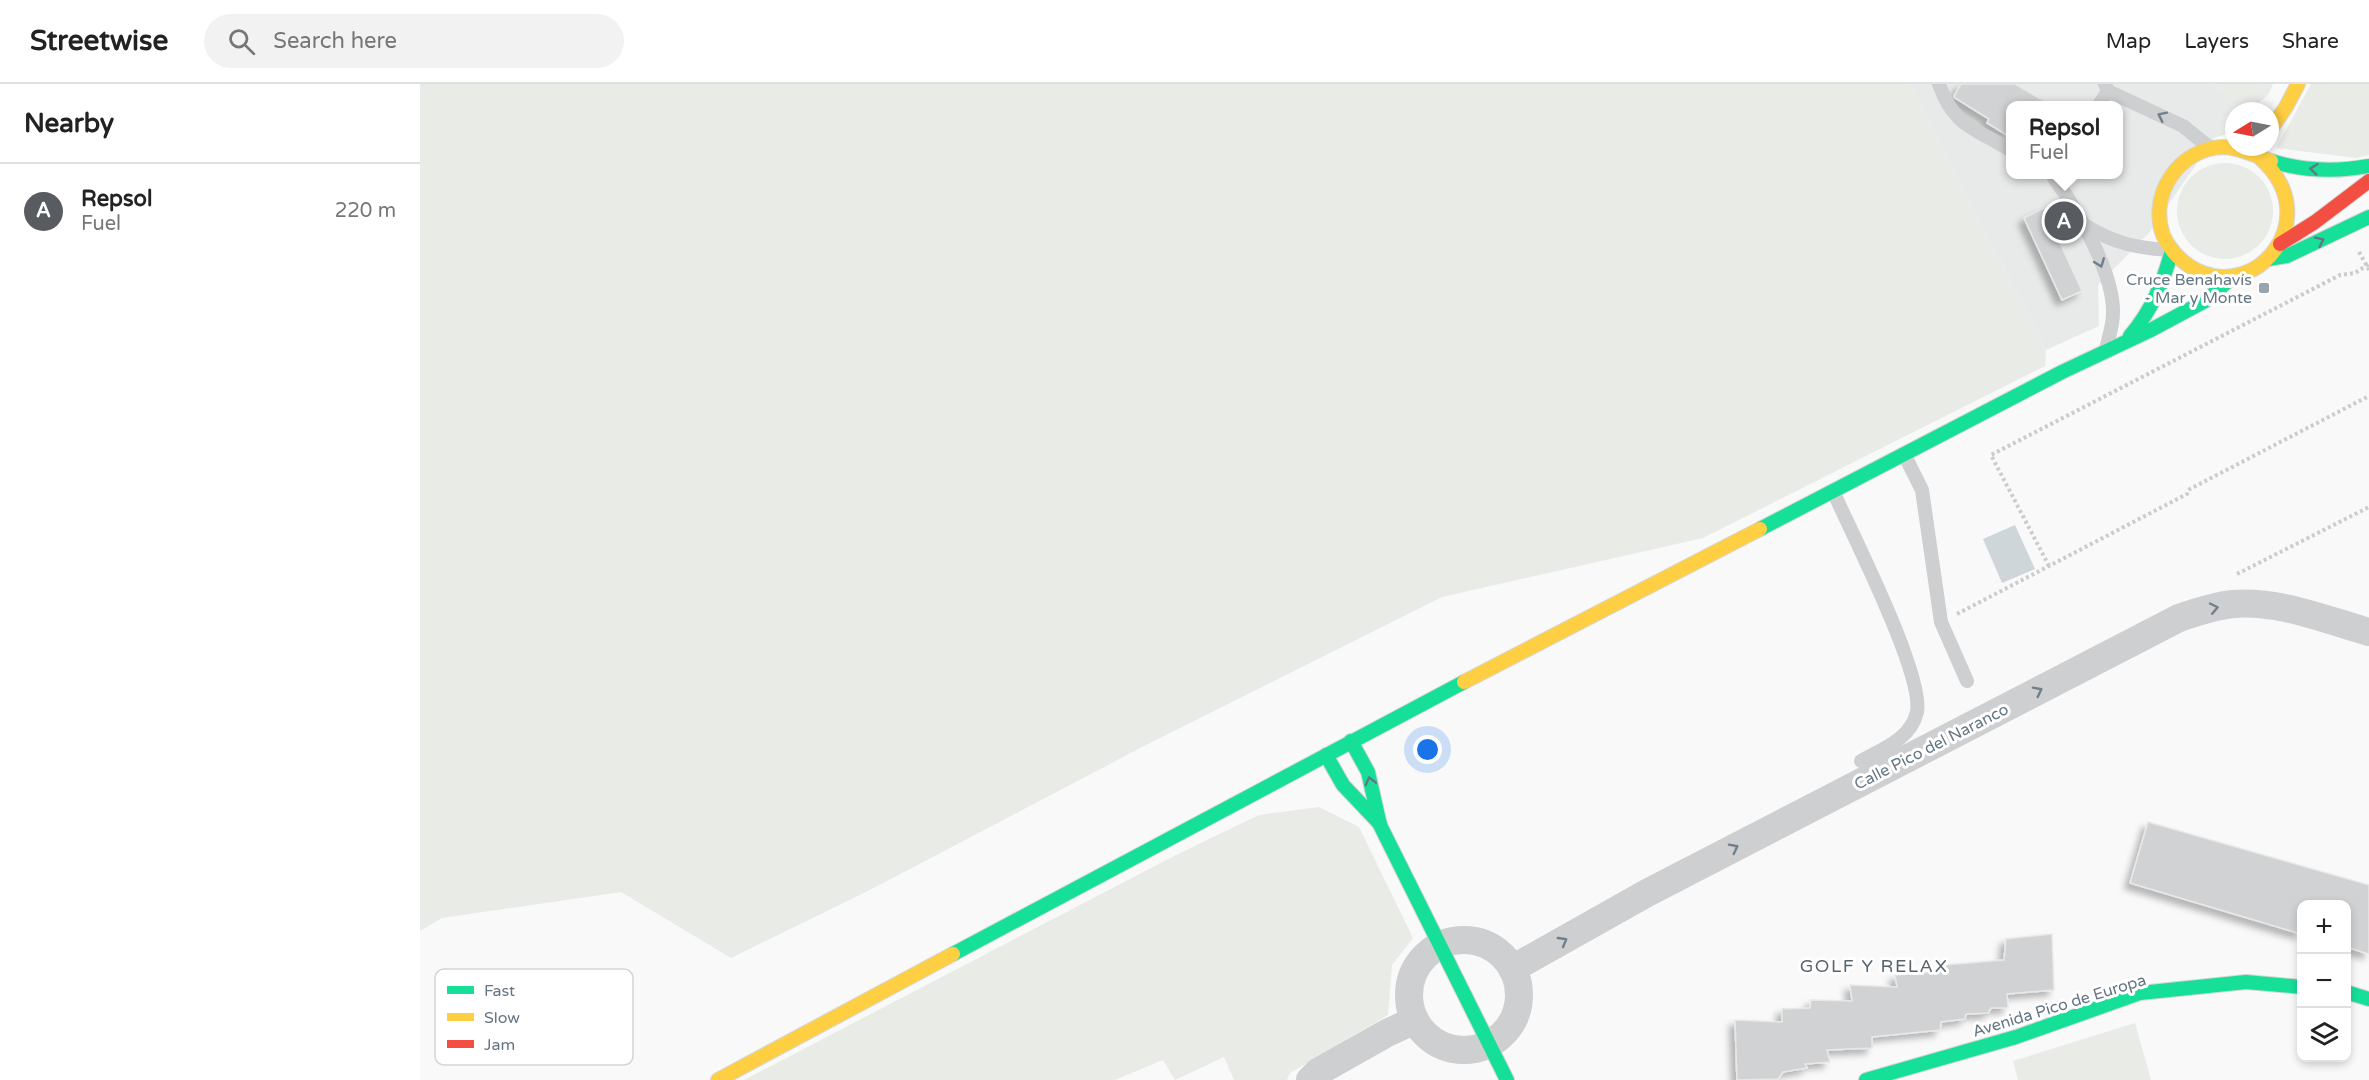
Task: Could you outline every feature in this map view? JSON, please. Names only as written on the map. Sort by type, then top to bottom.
[{"type":"main road","points":[[2279,117],[2298,84]]},
{"type":"main road","points":[[2225,147],[2210,148],[2183,162],[2167,180],[2161,198],[2159,216],[2163,234],[2172,250],[2184,263],[2199,272],[2233,277]]},
{"type":"main road","points":[[718,1080],[1351,741],[1904,454],[2205,301],[2233,277],[2258,268],[2268,260],[2280,244],[2287,229],[2289,213],[2287,197],[2277,175],[2257,156]]},
{"type":"main road","points":[[2260,158],[2299,167],[2326,170],[2369,166]]},
{"type":"main road","points":[[2280,244],[2315,222],[2369,181]]},
{"type":"main road","points":[[2268,260],[2287,256],[2369,217]]},
{"type":"main road","points":[[2126,341],[2146,318],[2157,298],[2172,250]]},
{"type":"main road","points":[[1351,741],[1368,772],[1380,825],[1507,1080]]},
{"type":"main road","points":[[1326,755],[1343,785],[1380,825]]},
{"type":"main road","name":"Avenida Pico de Europa","points":[[1866,1080],[2016,1037],[2140,993],[2246,982],[2297,987]]},
{"type":"main road","points":[[2351,994],[2369,999]]},
{"type":"street","name":"Calle Pico del Naranco","points":[[1512,969],[1647,893],[2179,618],[2233,604],[2263,605],[2286,608],[2369,632]]},
{"type":"street","points":[[1455,939],[1472,939],[1489,944],[1503,954],[1512,969],[1520,985],[1520,1003],[1514,1020],[1504,1035],[1489,1045],[1473,1050],[1455,1050],[1439,1045],[1425,1034],[1415,1020],[1409,995],[1414,970],[1424,955],[1439,945],[1455,939]]},
{"type":"street","points":[[1310,1080],[1318,1072],[1415,1020]]},
{"type":"lane","points":[[1939,84],[1946,104],[1956,117],[1969,128],[2006,148]]},
{"type":"lane","points":[[2101,101],[2106,87],[2183,126],[2210,148]]},
{"type":"lane","points":[[2055,179],[2086,226],[2110,291],[2113,313],[2106,351]]},
{"type":"lane","points":[[2086,226],[2108,239],[2129,246],[2172,250]]},
{"type":"lane","points":[[1904,454],[1922,490],[1941,622],[1967,681]]},
{"type":"lane","points":[[1833,491],[1886,608],[1914,680],[1917,697],[1916,713],[1910,728],[1899,740],[1861,761]]},
{"type":"path","points":[[2049,566],[1991,455],[2340,275],[2355,273],[2368,267],[2363,258]]},
{"type":"path","points":[[1941,622],[2369,396]]},
{"type":"path","points":[[2237,573],[2369,507]]},
{"type":"shaded area","points":[[420,84],[1911,84],[2046,350],[2045,366],[1703,538],[1442,597],[1146,745],[868,891],[731,958],[621,892],[442,918],[420,931]]},
{"type":"shaded area","points":[[1911,84],[2213,84],[2230,102],[2225,102],[2225,135],[2214,138],[2149,233],[2098,285],[2099,326],[2046,350]]},
{"type":"shaded area","points":[[2213,84],[2273,84],[2268,95],[2260,102],[2230,102]]},
{"type":"shaded area","points":[[2311,84],[2369,84],[2369,155],[2356,158],[2279,148],[2279,143]]},
{"type":"shaded area","points":[[2225,163],[2243,167],[2259,177],[2269,193],[2273,211],[2269,229],[2259,245],[2243,255],[2225,259],[2207,255],[2191,245],[2181,229],[2177,211],[2181,193],[2191,177],[2207,167]]},
{"type":"shaded area","points":[[2015,525],[2035,569],[2002,583],[1983,539]]},
{"type":"shaded area","points":[[1319,807],[1359,827],[1413,938],[1392,965],[1388,1015],[1290,1073],[1287,1080],[1234,1080],[1224,1057],[1175,1080],[1163,1060],[1115,1080],[744,1080],[1178,854],[1259,815]]},
{"type":"shaded area","points":[[2135,1023],[2151,1080],[2018,1080],[2013,1061]]},
{"type":"building","points":[[1961,84],[2015,84],[2044,101],[2006,101],[2006,135],[1987,123],[1989,119],[1954,96]]},
{"type":"building","points":[[2044,208],[2082,291],[2062,300],[2024,218]]},
{"type":"building","points":[[2148,822],[2369,885],[2369,954],[2351,949],[2351,900],[2297,900],[2297,933],[2130,883]]},
{"type":"building","points":[[2052,934],[2054,990],[2007,994],[2008,1008],[1991,1008],[1988,1013],[1966,1014],[1965,1019],[1941,1022],[1940,1030],[1872,1037],[1872,1048],[1827,1050],[1830,1062],[1805,1064],[1807,1068],[1783,1072],[1778,1079],[1737,1080],[1735,1020],[1782,1022],[1782,1009],[1810,1008],[1811,1000],[1852,1001],[1850,985],[1897,987],[1895,975],[1943,971],[1945,965],[2004,960],[2006,939]]},
{"type":"traffic: fast","points":[[2271,161],[2320,170],[2369,166]]},
{"type":"traffic: fast","points":[[2268,259],[2287,256],[2369,217]]},
{"type":"traffic: fast","points":[[2130,336],[2156,296],[2172,250]]},
{"type":"traffic: fast","points":[[1760,529],[2062,372],[2149,331],[2205,301],[2233,277]]},
{"type":"traffic: fast","points":[[953,954],[1464,682]]},
{"type":"traffic: fast","points":[[1351,741],[1368,772],[1380,825],[1507,1080]]},
{"type":"traffic: fast","points":[[1326,755],[1343,785],[1380,824]]},
{"type":"traffic: fast","points":[[1866,1080],[2016,1037],[2140,993],[2246,982],[2297,987]]},
{"type":"traffic: fast","points":[[2351,994],[2369,999]]},
{"type":"traffic: slow","points":[[2279,117],[2298,84]]},
{"type":"traffic: slow","points":[[2260,158],[2279,182],[2287,207],[2285,230],[2274,251],[2258,266],[2237,275],[2213,276],[2189,266],[2177,256],[2163,235],[2160,204],[2171,176],[2181,164],[2207,149],[2229,147],[2271,161]]},
{"type":"traffic: slow","points":[[1464,682],[1760,529]]},
{"type":"traffic: slow","points":[[718,1080],[953,954]]},
{"type":"traffic: jam","points":[[2280,244],[2315,222],[2369,181]]},
{"type":"place","name":"Repsol","points":[[2064,221]]},
{"type":"place","name":"Cruce Benahavís - Mar y Monte","points":[[2264,288]]},
{"type":"district","name":"GOLF Y RELAX","points":[[1874,966]]}]
